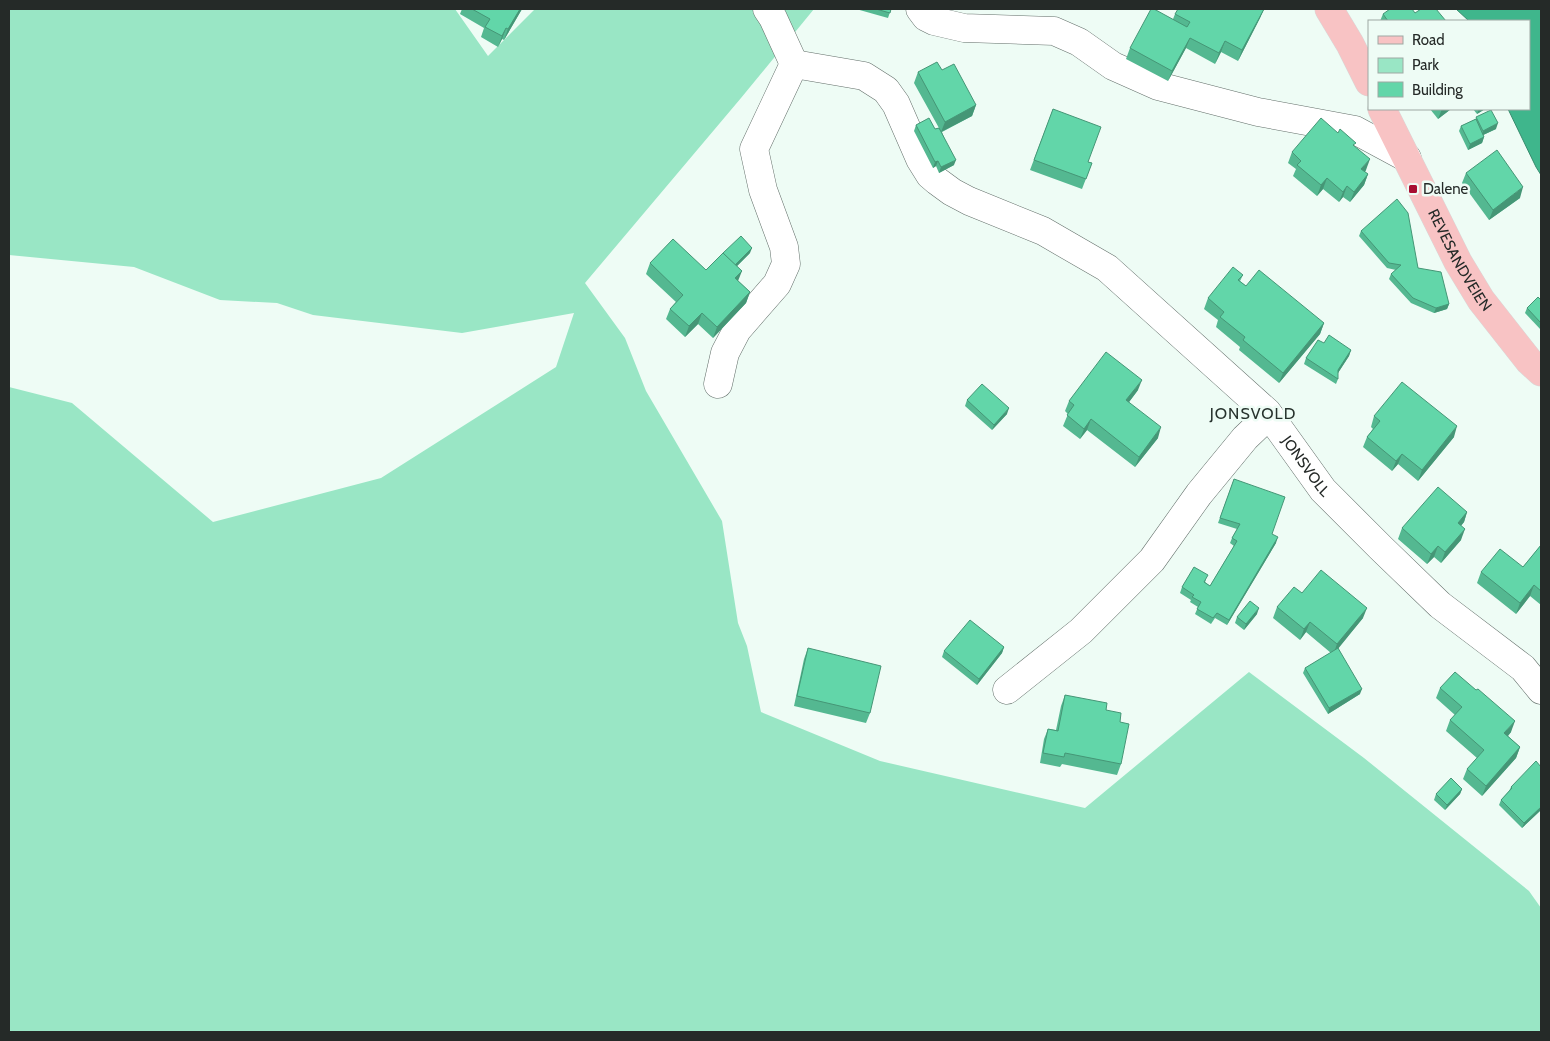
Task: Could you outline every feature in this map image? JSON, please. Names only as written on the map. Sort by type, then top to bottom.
[{"type":"main road","points":[[1329,9],[1350,44],[1368,80]]},
{"type":"main road","name":"REVESANDVEIEN","points":[[1383,110],[1458,262],[1481,300],[1529,361],[1541,372]]},
{"type":"street","points":[[718,384],[726,352],[737,330],[777,284],[786,264],[784,247],[763,190],[754,149],[794,64],[767,9]]},
{"type":"street","points":[[920,9],[926,17],[934,22],[964,28],[1054,30],[1079,42],[1113,66],[1158,86],[1258,112],[1355,130],[1407,158]]},
{"type":"street","name":"JONSVOLL","points":[[794,64],[864,76],[886,90],[896,104],[920,160],[930,175],[937,181],[969,201],[1043,231],[1107,268],[1270,415],[1323,490],[1440,605],[1523,668],[1541,690]]},
{"type":"street","points":[[1007,690],[1081,630],[1152,560],[1205,487],[1245,438],[1270,415]]},
{"type":"green space","points":[[9,9],[455,9],[488,56],[535,9],[814,9],[585,283],[625,338],[646,391],[722,521],[738,623],[747,646],[761,712],[880,761],[1085,808],[1249,672],[1364,758],[1529,891],[1541,908],[1541,1032],[9,1032],[9,387],[72,403],[213,522],[381,478],[556,367],[574,313],[462,333],[313,315],[277,303],[220,300],[134,267],[9,255]]},
{"type":"shaded area","points":[[1456,9],[1541,9],[1541,175],[1508,110],[1530,110],[1530,20],[1468,20]]},
{"type":"building","points":[[472,9],[520,9],[502,36],[485,27],[490,19]]},
{"type":"building","points":[[876,9],[891,9],[890,13]]},
{"type":"building","points":[[1151,9],[1187,27],[1190,22],[1175,14],[1178,9],[1264,9],[1242,50],[1225,41],[1219,53],[1190,38],[1172,71],[1130,48]]},
{"type":"building","points":[[1390,9],[1412,9],[1415,13],[1421,9],[1436,9],[1445,20],[1387,20],[1383,14]]},
{"type":"building","points":[[937,62],[942,70],[954,64],[976,105],[945,122],[918,72]]},
{"type":"building","points":[[1053,109],[1101,127],[1088,162],[1092,163],[1086,179],[1034,160]]},
{"type":"building","points":[[1491,110],[1498,123],[1483,131],[1476,117]]},
{"type":"building","points":[[929,118],[935,129],[939,128],[956,160],[941,167],[938,161],[935,162],[916,125]]},
{"type":"building","points":[[1321,118],[1338,133],[1340,129],[1356,143],[1353,145],[1370,159],[1361,169],[1368,174],[1354,192],[1347,186],[1343,192],[1327,178],[1321,185],[1297,165],[1301,161],[1292,152]]},
{"type":"building","points":[[1476,119],[1484,137],[1470,144],[1461,126]]},
{"type":"building","points":[[1497,150],[1523,187],[1493,210],[1466,173]]},
{"type":"building","points":[[1397,199],[1408,213],[1418,268],[1441,272],[1449,304],[1436,308],[1413,298],[1391,274],[1401,265],[1389,263],[1361,231]]},
{"type":"building","points":[[741,236],[752,248],[735,265],[723,253]]},
{"type":"building","points":[[673,239],[706,270],[723,253],[742,271],[735,278],[750,292],[717,327],[702,313],[689,326],[670,309],[683,295],[650,263]]},
{"type":"building","points":[[1233,267],[1243,275],[1238,280],[1246,286],[1259,270],[1324,323],[1283,373],[1243,340],[1245,337],[1220,317],[1224,312],[1208,298]]},
{"type":"building","points":[[1538,297],[1541,300],[1541,323],[1527,308]]},
{"type":"building","points":[[1329,335],[1351,350],[1338,370],[1338,379],[1306,358],[1318,340],[1324,343]]},
{"type":"building","points":[[1106,352],[1142,380],[1126,400],[1161,427],[1139,457],[1091,419],[1084,429],[1067,415],[1074,405],[1069,401]]},
{"type":"building","points":[[1402,382],[1457,426],[1422,470],[1402,454],[1396,461],[1367,437],[1380,421],[1374,416]]},
{"type":"building","points":[[982,384],[1009,408],[994,425],[967,400]]},
{"type":"building","points":[[1234,479],[1285,497],[1272,534],[1278,537],[1229,620],[1217,613],[1213,618],[1197,609],[1201,602],[1192,597],[1194,595],[1182,587],[1194,567],[1208,575],[1204,582],[1210,586],[1237,541],[1232,538],[1240,524],[1220,518]]},
{"type":"building","points":[[1438,487],[1467,512],[1458,523],[1465,529],[1445,552],[1438,546],[1431,554],[1402,528]]},
{"type":"building","points":[[1541,545],[1541,591],[1534,585],[1520,603],[1481,572],[1500,549],[1523,567]]},
{"type":"building","points":[[1321,570],[1367,608],[1337,644],[1310,622],[1304,629],[1277,607],[1294,587],[1302,593]]},
{"type":"building","points":[[1250,601],[1259,608],[1246,624],[1237,617]]},
{"type":"building","points":[[970,620],[1004,647],[979,679],[944,651]]},
{"type":"building","points":[[808,648],[881,666],[870,713],[797,696]]},
{"type":"building","points":[[1338,648],[1362,689],[1329,708],[1305,668]]},
{"type":"building","points":[[1455,672],[1515,721],[1504,733],[1520,747],[1486,786],[1467,769],[1484,750],[1450,720],[1462,707],[1440,688]]},
{"type":"building","points":[[1065,695],[1107,703],[1106,710],[1121,713],[1120,722],[1129,724],[1121,764],[1065,753],[1064,757],[1043,753],[1048,729],[1058,731]]},
{"type":"building","points":[[1536,761],[1541,767],[1541,807],[1524,823],[1501,800]]},
{"type":"building","points":[[1451,778],[1462,789],[1447,805],[1436,794]]},
{"type":"place","name":"Dalene","points":[[1413,189]]},
{"type":"district","name":"JONSVOLD","points":[[1253,413]]}]
